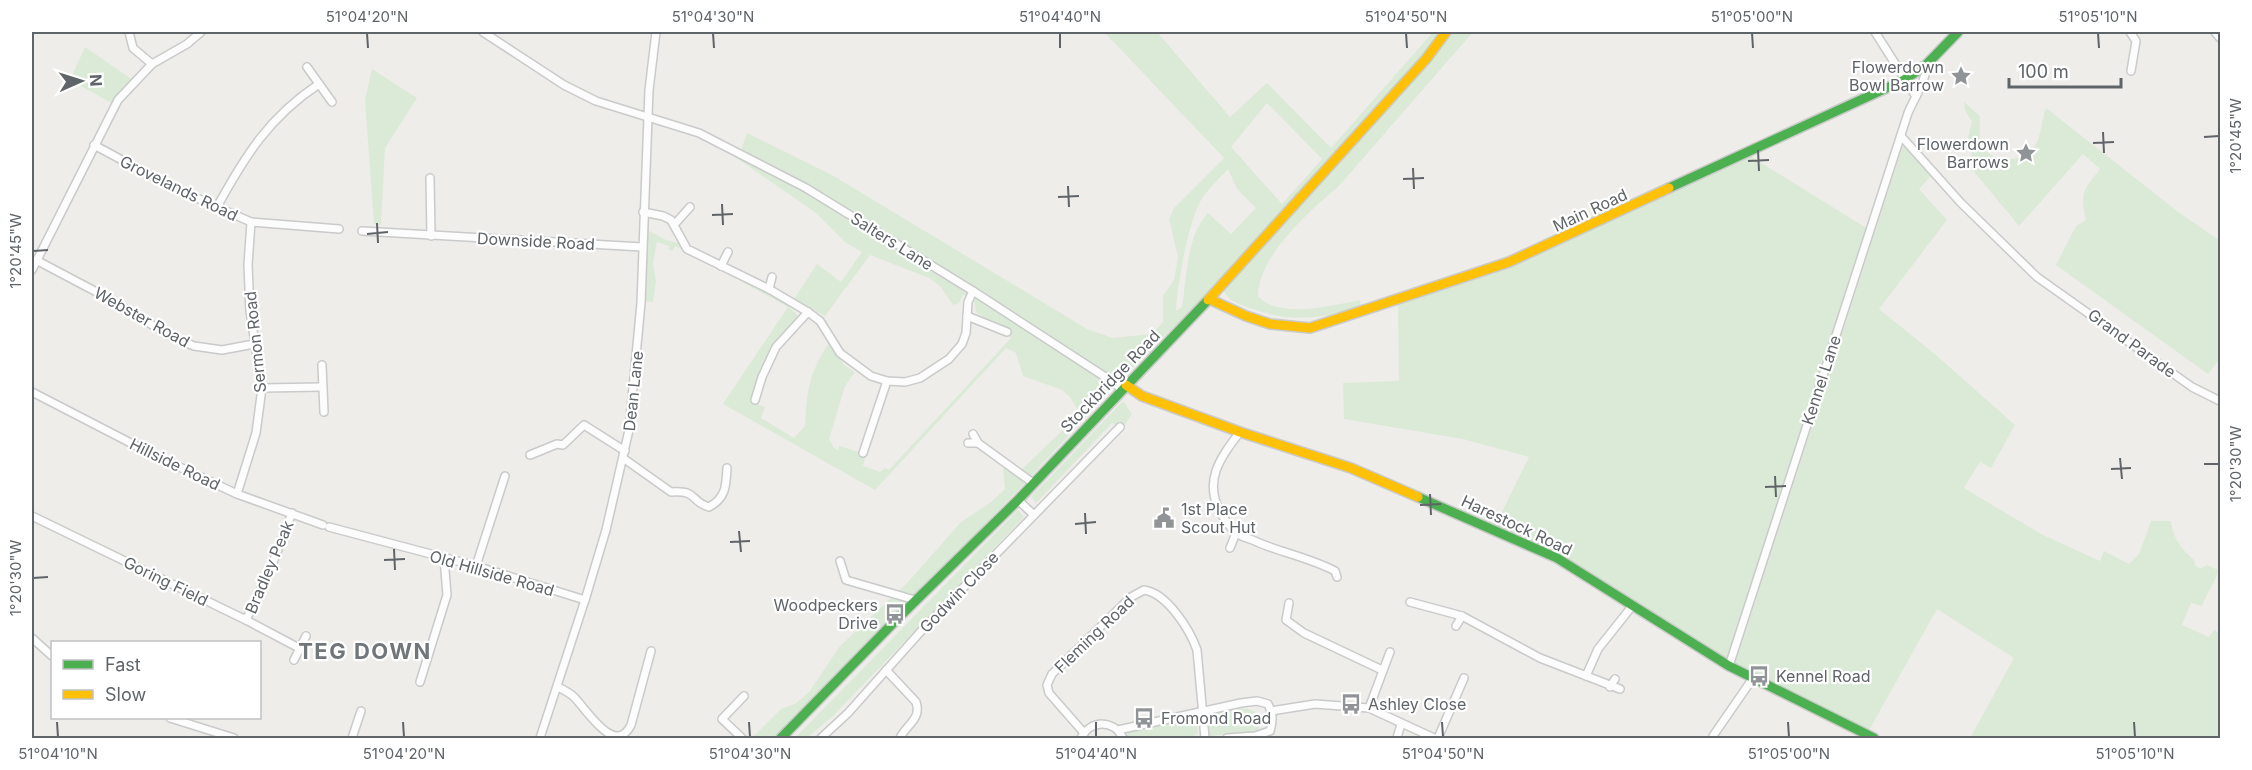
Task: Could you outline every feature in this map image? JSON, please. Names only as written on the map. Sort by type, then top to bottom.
[{"type":"street","points":[[129,32],[133,48],[152,64]]},
{"type":"street","points":[[32,270],[118,100],[152,64],[187,44],[201,32]]},
{"type":"street","name":"Salters Lane","points":[[483,32],[564,85],[596,101],[699,133],[806,188],[1124,388]]},
{"type":"street","name":"Dean Lane","points":[[540,738],[585,600],[624,454],[636,367],[641,303],[649,90],[656,32]]},
{"type":"street","name":"Stockbridge Road","points":[[781,738],[915,600],[1018,500],[1209,299],[1426,59],[1446,32]]},
{"type":"street","points":[[1875,32],[1915,95]]},
{"type":"street","name":"Main Road","points":[[1209,299],[1256,320],[1280,327],[1310,328],[1500,266],[1904,80],[1926,64],[1958,32]]},
{"type":"street","points":[[2130,32],[2136,41],[2131,71]]},
{"type":"street","points":[[2215,32],[2220,38]]},
{"type":"street","name":"Kennel Lane","points":[[1729,666],[1901,136],[1915,95],[1927,70],[1926,64]]},
{"type":"street","points":[[308,67],[332,102]]},
{"type":"street","points":[[217,207],[250,149],[276,119],[305,93],[319,84]]},
{"type":"street","name":"Grand Parade","points":[[1901,136],[1961,203],[2044,283],[2073,301],[2192,387],[2220,401]]},
{"type":"street","name":"Grovelands Road","points":[[94,145],[172,187],[251,222],[339,229]]},
{"type":"street","points":[[430,178],[431,236]]},
{"type":"street","points":[[674,225],[690,207]]},
{"type":"street","points":[[643,212],[663,216],[674,225],[687,249],[769,289],[808,312],[820,321],[840,353],[871,376],[887,381],[905,382],[920,378],[950,359],[962,344],[968,316],[968,302],[973,291]]},
{"type":"street","name":"Sermon Road","points":[[237,494],[256,433],[262,388],[254,344],[248,265],[251,222]]},
{"type":"street","name":"Downside Road","points":[[362,231],[642,247]]},
{"type":"street","points":[[722,266],[728,252]]},
{"type":"street","name":"Webster Road","points":[[36,260],[172,337],[194,346],[222,350],[254,344]]},
{"type":"street","points":[[769,289],[772,277]]},
{"type":"street","points":[[755,400],[762,377],[776,347],[808,312]]},
{"type":"street","points":[[968,316],[1007,332]]},
{"type":"street","points":[[322,365],[324,412]]},
{"type":"street","points":[[863,453],[887,381]]},
{"type":"street","points":[[262,388],[322,387]]},
{"type":"street","name":"Harestock Road","points":[[1124,388],[1240,432],[1351,468],[1557,558],[1729,666],[1874,738]]},
{"type":"street","name":"Hillside Road","points":[[32,392],[154,455],[237,494],[326,526]]},
{"type":"street","points":[[530,455],[557,444],[563,445],[584,425],[670,492],[682,491],[692,494],[702,505],[709,507],[717,503],[724,494],[727,468]]},
{"type":"street","name":"Godwin Close","points":[[820,738],[848,713],[923,629],[1118,428],[1108,427]]},
{"type":"street","points":[[1240,432],[1217,467],[1212,488],[1217,506],[1228,525],[1236,533],[1275,549],[1317,562],[1335,571],[1336,577]]},
{"type":"street","points":[[973,434],[978,443],[1033,483]]},
{"type":"street","points":[[968,443],[978,443]]},
{"type":"street","points":[[476,566],[505,476]]},
{"type":"street","points":[[1018,500],[1034,515]]},
{"type":"street","name":"Bradley Peak","points":[[246,620],[272,565],[292,513]]},
{"type":"street","name":"Goring Field","points":[[32,516],[299,648]]},
{"type":"street","name":"Old Hillside Road","points":[[326,526],[476,566],[585,600]]},
{"type":"street","points":[[1230,548],[1236,533]]},
{"type":"street","points":[[420,682],[447,595],[444,558]]},
{"type":"street","points":[[840,561],[846,580],[915,600]]},
{"type":"street","name":"Fleming Road","points":[[1082,736],[1049,693],[1047,685],[1052,674],[1134,593],[1152,591],[1187,626],[1193,637],[1197,650],[1205,738]]},
{"type":"street","points":[[1410,602],[1462,616],[1540,658],[1620,689]]},
{"type":"street","points":[[1289,603],[1286,620],[1304,633],[1382,670]]},
{"type":"street","points":[[1586,676],[1598,649],[1633,605]]},
{"type":"street","points":[[1456,626],[1462,616]]},
{"type":"street","points":[[294,660],[306,636]]},
{"type":"street","points":[[32,638],[51,655]]},
{"type":"street","points":[[1501,647],[1505,639]]},
{"type":"street","points":[[558,687],[572,695],[604,730],[612,736],[621,736],[631,725],[651,651]]},
{"type":"street","points":[[1369,708],[1390,652]]},
{"type":"street","points":[[886,670],[916,702],[918,708],[918,714],[900,737],[892,732]]},
{"type":"street","points":[[1438,738],[1464,678]]},
{"type":"street","points":[[1713,736],[1753,678]]},
{"type":"street","points":[[1610,687],[1615,679]]},
{"type":"street","points":[[742,738],[722,719],[744,696]]},
{"type":"street","points":[[1118,730],[1203,710],[1257,701],[1268,704],[1273,722],[1270,731],[1255,736],[1227,738]]},
{"type":"street","points":[[1271,711],[1315,704],[1369,708],[1434,738]]},
{"type":"street","points":[[352,738],[361,711]]},
{"type":"street","points":[[176,719],[234,738]]},
{"type":"street","points":[[1082,736],[1096,725],[1105,724],[1118,730],[1123,738]]},
{"type":"street","points":[[1396,738],[1401,724]]},
{"type":"green space","points":[[1104,32],[1157,32],[1230,117],[1267,83],[1331,148],[1433,32],[1473,32],[1338,187],[1288,235],[1276,250],[1260,281],[1258,296],[1267,303],[1279,307],[1307,309],[1360,300],[1361,307],[1319,317],[1278,316],[1233,301],[1218,283],[1121,379],[1020,488],[774,738],[753,737],[781,709],[795,704],[809,692],[840,646],[908,582],[961,522],[990,503],[1005,489],[1003,469],[1013,462],[1021,470],[1063,430],[1078,410],[1070,397],[1062,390],[1023,376],[1016,353],[1006,348],[875,490],[723,404],[788,307],[676,246],[672,251],[668,249],[669,246],[657,242],[653,263],[656,281],[653,302],[643,301],[644,233],[647,230],[666,240],[677,243],[681,241],[774,295],[787,305],[798,316],[766,358],[757,379],[752,402],[765,407],[761,418],[794,438],[805,426],[810,382],[830,341],[844,365],[855,372],[845,386],[829,439],[834,448],[838,450],[839,446],[866,454],[863,466],[880,472],[885,468],[889,470],[1011,338],[976,312],[974,298],[963,295],[959,303],[953,305],[940,286],[929,278],[870,255],[825,316],[794,299],[817,264],[841,282],[862,252],[845,242],[816,213],[738,159],[747,133],[832,175],[1087,329],[1113,338],[1152,334],[1163,322],[1163,296],[1174,280],[1178,257],[1169,219],[1174,208],[1224,158]],"holes":[[[1267,103],[1322,159],[1282,204],[1231,147]],[[1228,169],[1237,189],[1256,208],[1231,234],[1208,213],[1201,222],[1191,245],[1182,307],[1176,311],[1181,269],[1193,220],[1203,197]]]},
{"type":"green space","points":[[85,47],[133,80],[113,104],[70,80]]},
{"type":"green space","points":[[372,69],[417,98],[385,148],[381,225],[374,224],[365,100]]},
{"type":"green space","points":[[1964,102],[1980,116],[1980,137],[1984,148],[1989,154],[2003,159],[2018,157],[2031,150],[2038,140],[2046,108],[2177,211],[2220,241],[2220,358],[2208,374],[2056,265],[2076,226],[2086,220],[2084,192],[2100,169],[2083,154],[2019,226],[1970,167],[1972,146],[1968,137],[1972,122],[1965,110]]},
{"type":"green space","points":[[1903,145],[1933,174],[1919,189],[1947,220],[1879,309],[1936,355],[2015,425],[1991,468],[1980,462],[1964,488],[2041,534],[2100,561],[2104,551],[2129,564],[2139,554],[2151,521],[2171,521],[2176,538],[2194,560],[2195,565],[2200,569],[2207,565],[2218,570],[2202,606],[2191,603],[2182,625],[2209,637],[2214,630],[2220,633],[2220,738],[1970,738],[2014,658],[1937,609],[1868,732],[1735,664]]},
{"type":"green space","points":[[1750,156],[1868,229],[1731,660],[1633,605],[1557,558],[1493,530],[1529,457],[1463,439],[1344,419],[1343,383],[1399,381],[1398,299],[1509,262]]},
{"type":"green space","points":[[1123,401],[1132,414],[1123,428],[1112,423],[1036,503],[1031,497]]},
{"type":"green space","points":[[1018,510],[1024,517],[834,715],[807,738],[795,738]]},
{"type":"green space","points":[[1231,709],[1254,711],[1261,723],[1257,732],[1210,736],[1207,730],[1208,715]]},
{"type":"green space","points":[[1187,718],[1195,721],[1198,726],[1197,734],[1163,740],[1127,737],[1128,731]]},
{"type":"traffic: fast","points":[[1669,188],[1904,80],[1926,65],[1958,32]]},
{"type":"traffic: fast","points":[[781,738],[1018,500],[1208,300]]},
{"type":"traffic: fast","points":[[1418,497],[1557,558],[1729,666],[1874,738]]},
{"type":"traffic: slow","points":[[1208,300],[1426,59],[1446,32]]},
{"type":"traffic: slow","points":[[1209,299],[1270,324],[1310,328],[1509,262],[1669,188]]},
{"type":"traffic: slow","points":[[1126,385],[1142,396],[1240,432],[1351,468],[1418,497]]},
{"type":"place","name":"Flowerdown Bowl Barrow","points":[[1961,76]]},
{"type":"place","name":"Flowerdown Barrows","points":[[2026,153]]},
{"type":"place","name":"1st Place Scout Hut","points":[[1164,518]]},
{"type":"place","name":"Woodpeckers Drive","points":[[895,614]]},
{"type":"place","name":"Kennel Road","points":[[1759,676]]},
{"type":"place","name":"Ashley Close","points":[[1351,704]]},
{"type":"place","name":"Fromond Road","points":[[1144,718]]},
{"type":"district","name":"TEG DOWN","points":[[365,651]]}]
